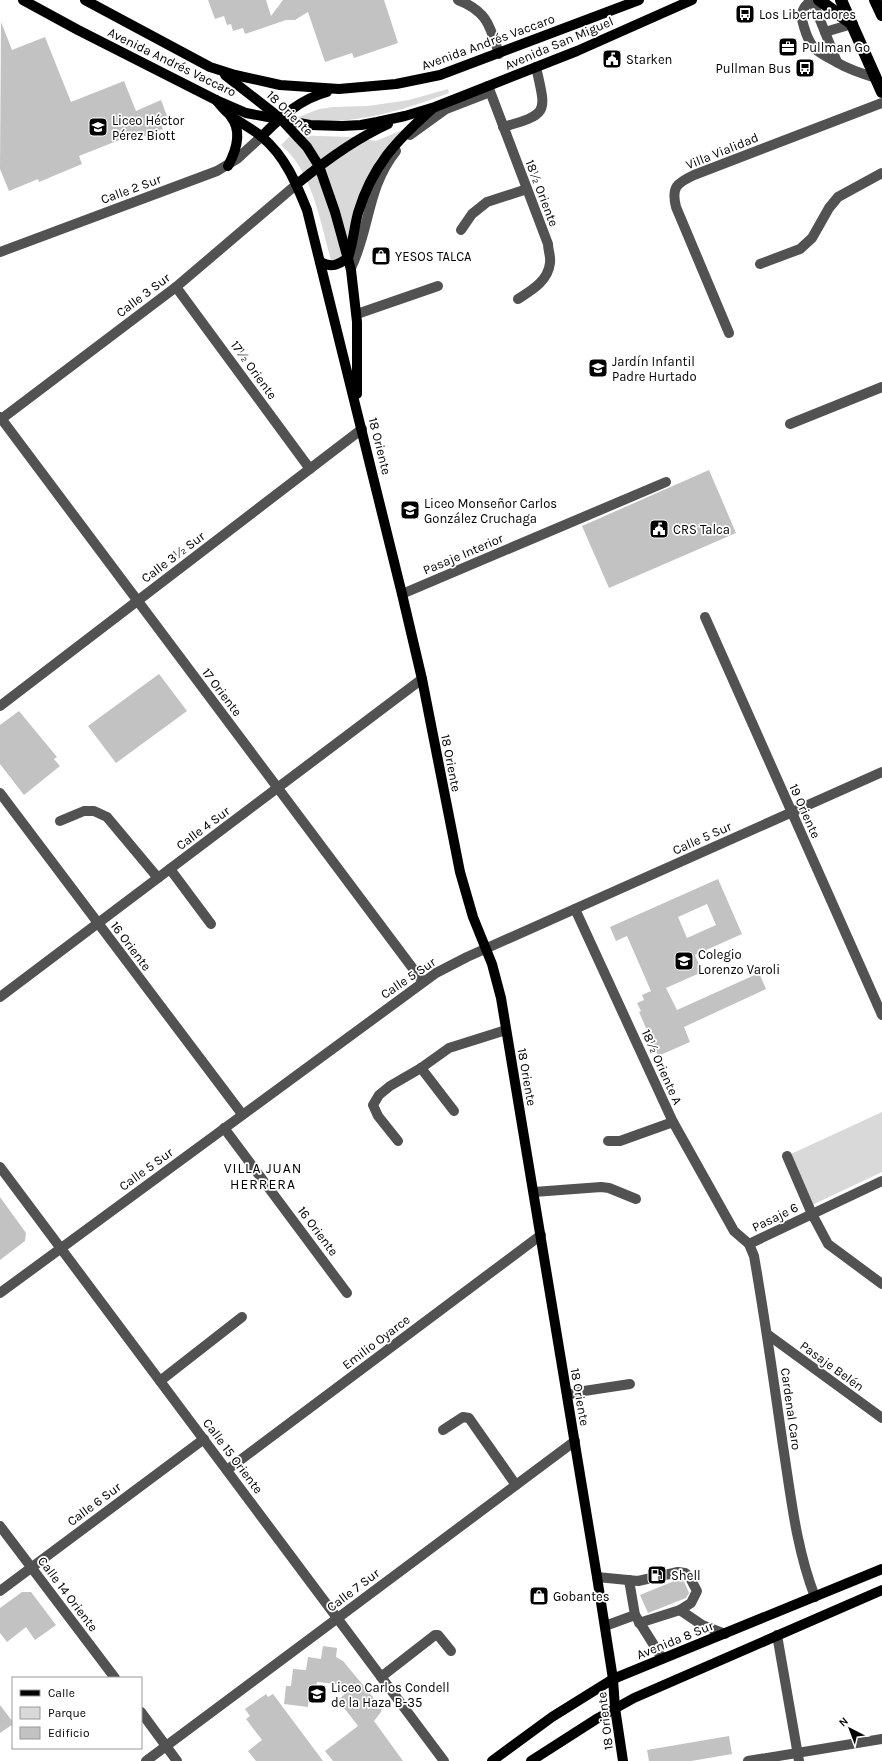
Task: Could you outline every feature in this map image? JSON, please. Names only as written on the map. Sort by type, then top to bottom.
[{"type":"highway","points":[[819,0],[852,24]]},
{"type":"highway","points":[[841,0],[882,92]]},
{"type":"highway","points":[[875,0],[882,15]]},
{"type":"main road","name":"Avenida Andrés Vaccaro","points":[[23,0],[78,30],[216,100],[246,113],[280,118],[310,125],[342,126],[361,125],[405,116],[435,107]]},
{"type":"main road","name":"Avenida Andrés Vaccaro","points":[[85,0],[210,67],[235,75],[274,84],[339,89],[377,87],[418,80],[462,68],[639,0]]},
{"type":"main road","name":"Avenida San Miguel","points":[[435,107],[489,89],[536,67],[598,42],[657,14],[692,0]]},
{"type":"main road","name":"18 Oriente","points":[[210,67],[244,89],[280,118],[307,147],[320,166],[350,263],[357,314],[357,408]]},
{"type":"main road","points":[[262,136],[280,118],[303,101],[315,95],[339,89]]},
{"type":"main road","name":"18 Oriente","points":[[216,100],[229,114],[262,136],[284,161],[297,184],[307,210],[357,408],[422,680],[465,894],[487,949],[501,998],[605,1626],[623,1761]]},
{"type":"main road","points":[[320,262],[325,265],[335,266],[350,263],[361,202],[373,175],[389,150],[435,107]]},
{"type":"main road","points":[[228,166],[234,155],[238,134],[235,122],[229,114]]},
{"type":"main road","points":[[297,184],[320,166],[367,134],[405,116]]},
{"type":"main road","name":"Avenida 8 Sur","points":[[492,1761],[552,1717],[613,1679],[882,1569]]},
{"type":"main road","points":[[531,1761],[572,1733],[615,1708],[666,1683],[882,1590]]},
{"type":"street","points":[[458,0],[472,5],[486,19],[499,54]]},
{"type":"street","points":[[837,62],[812,0],[806,4],[801,11],[801,19],[812,46],[818,52],[848,69],[876,78]]},
{"type":"street","points":[[825,32],[852,24]]},
{"type":"street","points":[[504,127],[530,119],[538,115],[542,109],[543,103],[536,67]]},
{"type":"street","points":[[350,263],[362,243],[372,197],[380,177],[393,155],[410,135],[446,108],[489,89]]},
{"type":"street","name":"18½ Oriente","points":[[489,89],[548,244],[550,262],[547,274],[538,286],[518,299]]},
{"type":"street","name":"Villa Vialidad","points":[[729,333],[676,207],[673,195],[677,186],[682,181],[694,175],[882,103]]},
{"type":"street","name":"Calle 2 Sur","points":[[0,252],[217,171],[228,166],[262,136]]},
{"type":"street","points":[[760,264],[800,249],[812,238],[829,208],[838,197],[882,173]]},
{"type":"street","name":"Calle 3 Sur","points":[[0,419],[176,287],[297,184]]},
{"type":"street","points":[[461,230],[472,214],[487,202],[527,189]]},
{"type":"street","points":[[357,314],[438,286]]},
{"type":"street","name":"17½ Oriente","points":[[176,287],[310,469]]},
{"type":"street","points":[[790,424],[882,387]]},
{"type":"street","name":"17 Oriente","points":[[0,419],[138,601],[422,982]]},
{"type":"street","name":"Calle 3½ Sur","points":[[0,706],[362,429]]},
{"type":"street","name":"Pasaje Interior","points":[[402,594],[666,482]]},
{"type":"street","name":"19 Oriente","points":[[705,618],[882,1015]]},
{"type":"street","name":"Calle 4 Sur","points":[[0,997],[422,680]]},
{"type":"street","name":"Calle 5 Sur","points":[[0,1293],[422,982],[451,965],[882,772]]},
{"type":"street","name":"16 Oriente","points":[[0,793],[242,1114]]},
{"type":"street","points":[[60,821],[84,811],[94,811],[107,817],[158,878]]},
{"type":"street","points":[[170,869],[211,924]]},
{"type":"street","name":"18½ Oriente A","points":[[576,909],[673,1122],[734,1231],[749,1244]]},
{"type":"street","points":[[398,1142],[378,1116],[373,1105],[379,1095],[390,1086],[421,1068],[449,1048],[506,1030]]},
{"type":"street","points":[[421,1068],[454,1110]]},
{"type":"street","points":[[608,1142],[620,1141],[673,1122]]},
{"type":"street","name":"16 Oriente","points":[[224,1128],[347,1293]]},
{"type":"street","points":[[787,1156],[812,1214],[828,1244],[882,1284]]},
{"type":"street","name":"Calle 15 Oriente","points":[[0,1167],[444,1761]]},
{"type":"street","name":"Pasaje 6","points":[[749,1244],[882,1181]]},
{"type":"street","points":[[534,1192],[602,1187],[609,1188],[636,1199]]},
{"type":"street","name":"Emilio Oyarce","points":[[227,1470],[541,1235]]},
{"type":"street","name":"Cardenal Caro","points":[[749,1244],[754,1256],[767,1334],[798,1545],[805,1572],[815,1597]]},
{"type":"street","points":[[160,1381],[242,1317]]},
{"type":"street","name":"Pasaje Belén","points":[[767,1334],[882,1418]]},
{"type":"street","points":[[567,1395],[584,1390],[630,1384]]},
{"type":"street","points":[[442,1430],[463,1417],[469,1418],[516,1484]]},
{"type":"street","name":"Calle 6 Sur","points":[[0,1591],[204,1439]]},
{"type":"street","name":"Calle 7 Sur","points":[[146,1761],[575,1441]]},
{"type":"street","name":"Calle 14 Oriente","points":[[0,1526],[114,1677]]},
{"type":"street","points":[[597,1577],[638,1581],[678,1572],[685,1573],[697,1591],[691,1603],[680,1610],[605,1626]]},
{"type":"street","points":[[628,1580],[637,1619],[662,1658]]},
{"type":"street","points":[[680,1610],[702,1625],[725,1634]]},
{"type":"street","points":[[381,1677],[435,1636],[438,1635],[451,1651]]},
{"type":"street","points":[[777,1635],[798,1757]]},
{"type":"street","points":[[142,1713],[177,1761]]},
{"type":"street","points":[[748,1761],[798,1757],[882,1739]]},
{"type":"green space","points":[[448,89],[449,93],[412,106],[374,116],[335,121],[316,121],[296,118],[319,109],[368,106],[409,100]]},
{"type":"green space","points":[[402,130],[378,158],[366,179],[349,253],[335,262],[331,260],[319,214],[308,183],[292,156],[281,145],[291,135],[351,137],[376,141]]},
{"type":"green space","points":[[882,1112],[882,1172],[812,1205],[791,1154]]},
{"type":"building","points":[[208,0],[266,0],[271,16],[283,0],[384,0],[398,43],[354,58],[352,53],[325,62],[308,12],[295,20],[286,20],[245,34],[243,28],[233,31],[231,24],[227,25],[224,16],[215,19]]},
{"type":"building","points":[[1,22],[12,50],[45,37],[71,102],[124,81],[136,111],[161,100],[167,116],[159,119],[163,129],[139,138],[137,133],[79,156],[82,164],[39,182],[38,179],[9,191],[0,169]]},
{"type":"building","name":"CRS Talca","points":[[709,470],[736,533],[609,588],[582,526]]},
{"type":"building","points":[[159,674],[187,711],[116,763],[88,726]]},
{"type":"building","points":[[19,711],[57,757],[54,759],[60,766],[24,795],[0,764],[0,725]]},
{"type":"building","points":[[718,879],[742,934],[695,955],[702,972],[666,988],[677,1010],[759,973],[766,989],[684,1027],[690,1042],[658,1056],[639,1012],[641,1011],[637,1003],[644,1000],[642,995],[651,991],[627,936],[616,941],[610,927]],"holes":[[[707,904],[716,925],[687,938],[678,917]]]},
{"type":"building","points":[[0,1197],[26,1233],[25,1241],[0,1260]]},
{"type":"building","points":[[679,1579],[683,1579],[689,1593],[686,1598],[648,1613],[640,1595]]},
{"type":"building","points":[[22,1592],[31,1592],[56,1625],[35,1640],[26,1627],[7,1642],[0,1633],[0,1608]]},
{"type":"building","points":[[323,1646],[337,1648],[336,1657],[343,1661],[382,1708],[381,1712],[374,1721],[403,1761],[333,1761],[325,1751],[358,1726],[338,1700],[354,1686],[317,1682],[316,1689],[310,1688],[308,1707],[284,1704],[286,1686],[291,1686],[293,1669],[306,1670],[308,1657],[321,1659]]},
{"type":"building","points":[[266,1694],[268,1697],[273,1694],[323,1761],[256,1761],[248,1751],[262,1740],[246,1719],[250,1716],[245,1709]]},
{"type":"building","points":[[0,1705],[12,1721],[12,1725],[0,1733]]},
{"type":"building","points":[[729,1736],[732,1754],[691,1761],[649,1761],[647,1750]]},
{"type":"place","name":"Los Libertadores","points":[[745,14]]},
{"type":"place","name":"Pullman Go","points":[[788,47]]},
{"type":"place","name":"Starken","points":[[612,59]]},
{"type":"place","name":"Pullman Bus","points":[[805,68]]},
{"type":"place","name":"Liceo Héctor Pérez Biott","points":[[98,127]]},
{"type":"place","name":"YESOS TALCA","points":[[381,256]]},
{"type":"place","name":"Jardín Infantil Padre Hurtado","points":[[598,368]]},
{"type":"place","name":"Liceo Monseñor Carlos González Cruchaga","points":[[410,510]]},
{"type":"place","name":"CRS Talca","points":[[659,529]]},
{"type":"place","name":"Colegio Lorenzo Varoli","points":[[684,961]]},
{"type":"place","name":"Shell","points":[[657,1575]]},
{"type":"place","name":"Gobantes","points":[[539,1596]]},
{"type":"place","name":"Liceo Carlos Condell de la Haza B-35","points":[[317,1694]]},
{"type":"district","name":"VILLA JUAN HERRERA","points":[[263,1176]]}]
